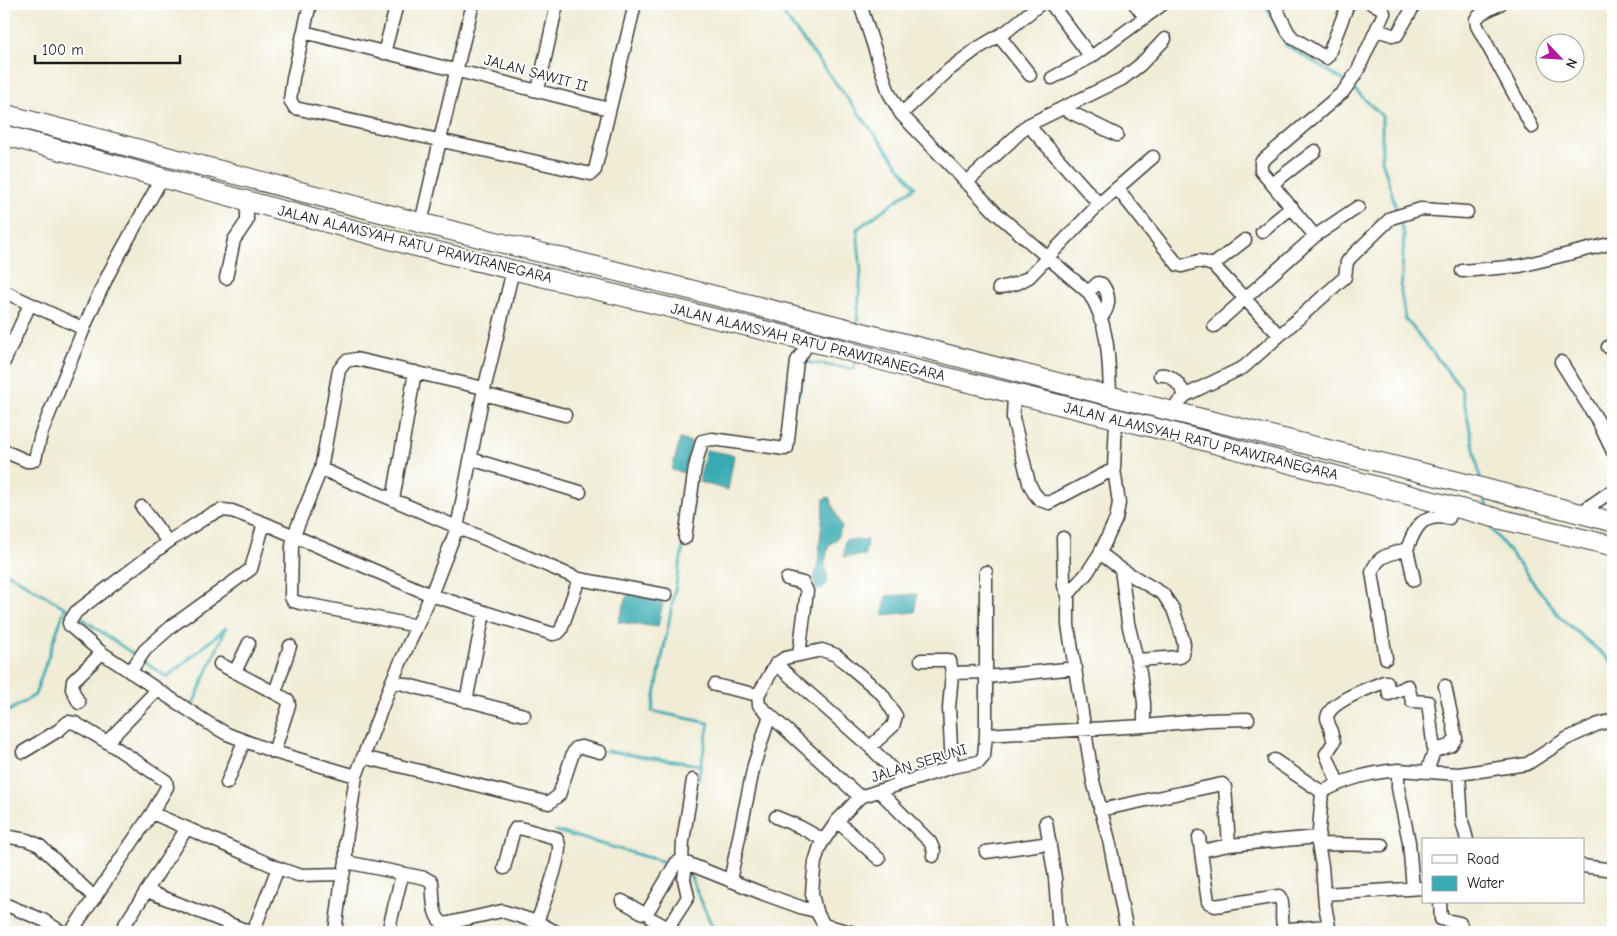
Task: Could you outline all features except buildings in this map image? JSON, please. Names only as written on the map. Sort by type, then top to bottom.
[{"type":"highway","name":"JALAN ALAMSYAH RATU PRAWIRANEGARA","points":[[4,114],[421,223],[862,332],[1110,396],[1494,490],[1613,522]]},
{"type":"highway","name":"JALAN ALAMSYAH RATU PRAWIRANEGARA","points":[[4,135],[414,246],[833,347],[1270,457],[1460,509],[1613,546]]},
{"type":"highway","points":[[171,180],[190,162]]},
{"type":"street","points":[[310,4],[292,78],[290,100],[296,108],[441,142],[591,174],[595,170],[635,4]]},
{"type":"street","points":[[384,53],[397,4]]},
{"type":"street","points":[[421,223],[441,142],[456,69],[473,4]]},
{"type":"street","points":[[538,90],[557,4]]},
{"type":"street","points":[[860,4],[889,94],[901,114],[996,213],[1088,292],[1094,300],[1106,341],[1110,396]]},
{"type":"street","points":[[901,114],[950,69],[978,48],[999,36],[1040,4]]},
{"type":"street","points":[[1051,4],[1091,57]]},
{"type":"street","points":[[1135,4],[1145,17]]},
{"type":"street","points":[[1052,78],[1091,57],[1163,4]]},
{"type":"street","points":[[1274,4],[1293,38],[1326,58],[1348,4]]},
{"type":"street","points":[[1315,236],[1260,168],[1263,158],[1343,92],[1358,72],[1384,13],[1380,7],[1372,4]]},
{"type":"street","points":[[1377,30],[1397,35],[1415,4]]},
{"type":"street","points":[[1500,4],[1482,13],[1476,19],[1477,26],[1532,127]]},
{"type":"street","name":"JALAN SAWIT II","points":[[304,32],[609,109]]},
{"type":"street","points":[[999,36],[1030,75]]},
{"type":"street","points":[[966,183],[1028,125],[1122,79],[1140,65],[1164,39]]},
{"type":"street","points":[[1062,108],[1117,136]]},
{"type":"street","points":[[1028,125],[1098,204]]},
{"type":"street","points":[[1272,184],[1315,151]]},
{"type":"street","points":[[999,288],[1018,283],[1029,277],[1098,204],[1153,157]]},
{"type":"street","points":[[4,451],[27,461],[35,459],[42,434],[90,311],[137,232],[171,180]]},
{"type":"street","points":[[1116,188],[1178,265],[1182,266],[1199,261],[1213,265],[1279,335]]},
{"type":"street","points":[[226,278],[234,240],[248,219],[243,199]]},
{"type":"street","points":[[1262,232],[1292,207]]},
{"type":"street","points":[[1214,326],[1315,236],[1358,207]]},
{"type":"street","points":[[1171,410],[1186,395],[1244,366],[1345,277],[1350,258],[1391,218],[1421,209],[1467,212]]},
{"type":"street","points":[[1213,265],[1245,240]]},
{"type":"street","points":[[1462,271],[1520,266],[1613,243]]},
{"type":"street","points":[[335,932],[356,776],[392,681],[431,595],[458,528],[484,391],[512,270]]},
{"type":"street","points":[[7,293],[84,329]]},
{"type":"street","points":[[4,362],[30,304]]},
{"type":"street","points":[[686,538],[695,467],[702,441],[712,439],[787,448],[798,361],[809,342]]},
{"type":"street","points":[[417,626],[293,601],[290,594],[294,535],[320,469],[340,370],[346,361],[356,359],[415,372],[565,415]]},
{"type":"street","points":[[1562,362],[1598,421],[1613,452]]},
{"type":"street","points":[[393,500],[415,372]]},
{"type":"street","points":[[1160,375],[1166,374],[1172,377],[1186,395]]},
{"type":"street","points":[[1014,394],[1013,418],[1029,483],[1034,494],[1040,500],[1049,503],[1114,469]]},
{"type":"street","points":[[1068,595],[1087,573],[1100,553],[1116,519],[1119,503],[1114,469],[1116,418]]},
{"type":"street","points":[[470,460],[580,492]]},
{"type":"street","points":[[320,469],[580,579],[666,595]]},
{"type":"street","points":[[1580,513],[1613,490]]},
{"type":"street","points":[[142,507],[168,542]]},
{"type":"street","points":[[1414,580],[1406,549],[1416,526],[1438,516],[1449,518],[1460,509]]},
{"type":"street","points":[[356,776],[274,752],[244,741],[208,723],[157,690],[135,664],[102,653],[70,626],[69,623],[74,615],[168,542],[208,516],[222,510],[232,511],[294,535],[431,595],[553,634],[561,630],[580,579]]},
{"type":"street","points":[[135,664],[178,621],[251,569],[264,523]]},
{"type":"street","points":[[1063,538],[1064,586],[1068,595],[1068,625],[1084,730],[1093,782],[1109,840],[1127,932]]},
{"type":"street","points":[[1386,658],[1372,572],[1379,558],[1406,549]]},
{"type":"street","points":[[1100,553],[1121,569],[1163,594],[1173,609],[1184,644],[1184,652],[1180,657],[1137,660]]},
{"type":"street","points":[[1121,569],[1128,623],[1137,660],[1144,703],[1144,726]]},
{"type":"street","name":"JALAN SERUNI","points":[[824,929],[816,911],[812,894],[815,862],[820,846],[836,821],[860,797],[933,775],[952,767],[982,760],[986,735],[986,572]]},
{"type":"street","points":[[787,578],[803,583],[807,591],[800,655]]},
{"type":"street","points":[[466,701],[484,613]]},
{"type":"street","points":[[235,672],[249,643]]},
{"type":"street","points":[[275,693],[290,646]]},
{"type":"street","points":[[860,797],[759,705],[758,695],[776,664],[785,658],[822,650],[836,655],[882,694],[895,712],[895,721],[893,726],[870,747]]},
{"type":"street","points":[[79,703],[72,689],[72,684],[102,653]]},
{"type":"street","points":[[920,660],[946,659],[950,661],[952,673],[949,708],[952,767]]},
{"type":"street","points":[[220,664],[288,700],[289,705],[274,752]]},
{"type":"street","points":[[776,664],[870,747],[905,782]]},
{"type":"street","points":[[952,673],[986,675],[1076,668]]},
{"type":"street","points":[[392,681],[524,715]]},
{"type":"street","points":[[1338,783],[1326,754],[1334,742],[1327,718],[1328,714],[1335,706],[1347,698],[1384,682],[1387,682],[1389,694],[1408,686],[1412,701],[1428,702],[1434,751],[1427,772]]},
{"type":"street","points":[[715,685],[758,695]]},
{"type":"street","points":[[1434,751],[1451,744],[1456,738],[1445,686]]},
{"type":"street","points":[[107,742],[157,690]]},
{"type":"street","points":[[730,881],[754,764],[770,715]]},
{"type":"street","points":[[986,735],[1248,719]]},
{"type":"street","points":[[1322,792],[1338,783],[1368,773],[1398,770],[1459,774],[1527,764],[1596,724],[1613,720]]},
{"type":"street","points":[[23,752],[70,722],[85,728],[166,781],[167,787],[152,813],[71,932]]},
{"type":"street","points":[[227,783],[244,741]]},
{"type":"street","points":[[363,757],[549,803],[559,795],[576,748],[582,747],[600,752]]},
{"type":"street","points":[[1274,760],[1322,792]]},
{"type":"street","points":[[1324,894],[1418,888],[1398,788],[1398,770]]},
{"type":"street","points":[[1459,774],[1462,821],[1466,838]]},
{"type":"street","points":[[652,919],[672,930],[688,896],[684,879],[688,864],[683,841],[693,780]]},
{"type":"street","points":[[1100,810],[1209,785],[1224,784],[1228,844]]},
{"type":"street","points":[[879,791],[930,842],[934,851],[933,856]]},
{"type":"street","points":[[1199,837],[1208,902],[1210,904],[1215,906],[1279,896],[1282,900],[1282,926],[1285,929],[1329,929],[1319,845],[1322,792]]},
{"type":"street","points":[[152,813],[298,875],[344,868],[425,878],[432,882],[435,914],[438,920],[444,924],[502,911],[537,922],[556,932]]},
{"type":"street","points":[[776,817],[824,840]]},
{"type":"street","points":[[836,821],[879,858]]},
{"type":"street","points":[[1046,822],[1055,878],[1059,932]]},
{"type":"street","points":[[120,932],[187,828]]},
{"type":"street","points":[[504,868],[513,832],[516,828],[556,838],[558,841],[556,862],[537,922]]},
{"type":"street","points":[[4,836],[27,840],[38,845],[95,898]]},
{"type":"street","points":[[986,852],[1050,843]]},
{"type":"street","points":[[1201,850],[1228,844],[1382,845]]},
{"type":"street","points":[[622,901],[643,913],[647,913],[676,864],[688,864],[803,908],[816,911]]},
{"type":"street","points":[[1584,866],[1613,870]]},
{"type":"street","points":[[147,891],[252,932],[278,868]]},
{"type":"street","points":[[388,932],[402,874]]},
{"type":"street","points":[[4,904],[44,920],[62,932]]},
{"type":"street","points":[[1440,904],[1441,919],[1460,923],[1463,932]]},
{"type":"street","points":[[458,932],[462,919]]},
{"type":"street","points":[[824,929],[851,932]]},
{"type":"water","points":[[680,439],[691,442],[684,473],[672,470]]},
{"type":"water","points":[[706,450],[734,455],[728,490],[699,482]]},
{"type":"water","points":[[829,497],[842,527],[836,540],[829,545],[825,562],[827,583],[822,589],[816,589],[814,579],[818,563],[824,499]]},
{"type":"water","points":[[845,540],[867,540],[865,555],[844,557]]},
{"type":"water","points":[[628,594],[663,602],[658,627],[618,622]]},
{"type":"water","points":[[917,594],[915,612],[883,615],[886,596]]},
{"type":"waterway","points":[[777,4],[915,187],[857,229],[861,271],[857,325]]},
{"type":"waterway","points":[[1265,4],[1286,45],[1346,82]]},
{"type":"waterway","points":[[1351,86],[1382,116],[1382,159],[1397,212]]},
{"type":"waterway","points":[[1399,218],[1404,234],[1401,292],[1405,318],[1461,388],[1481,481]]},
{"type":"waterway","points":[[799,394],[804,362],[854,369],[855,361]]},
{"type":"waterway","points":[[1484,495],[1487,508]]},
{"type":"waterway","points":[[1490,524],[1491,528],[1560,617],[1613,663]]},
{"type":"waterway","points":[[684,542],[652,711],[709,723],[698,780]]},
{"type":"waterway","points":[[4,571],[72,612]]},
{"type":"waterway","points":[[4,714],[35,695],[65,608]]},
{"type":"waterway","points":[[77,615],[136,656]]},
{"type":"waterway","points":[[141,659],[167,677],[226,628],[193,704]]},
{"type":"waterway","points":[[606,751],[700,765]]},
{"type":"waterway","points":[[556,831],[668,863]]},
{"type":"waterway","points":[[690,875],[712,926],[740,929],[740,932]]}]
